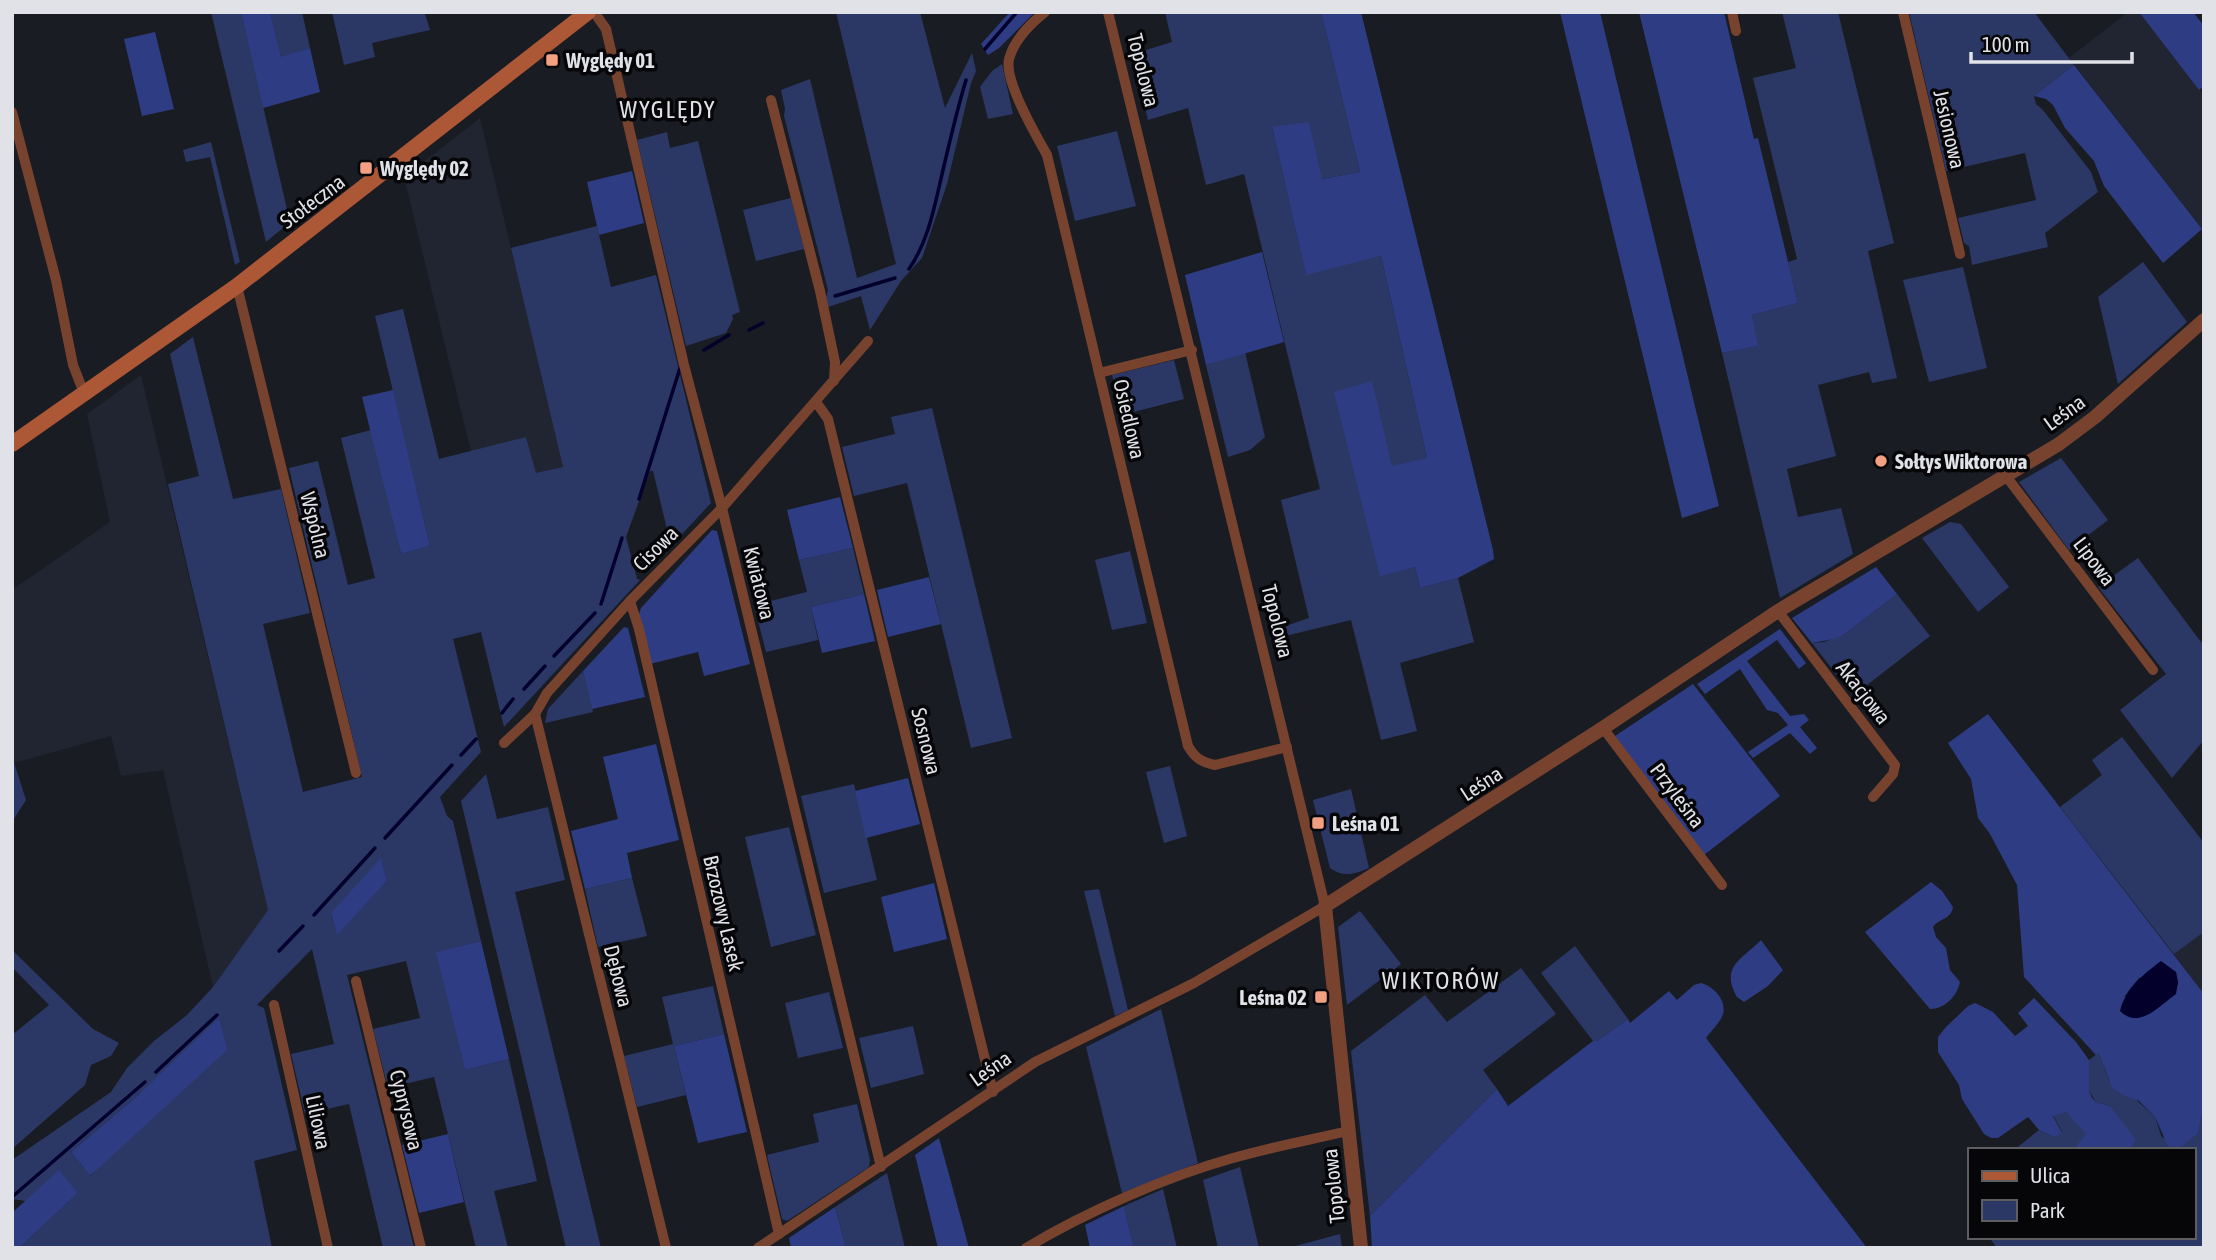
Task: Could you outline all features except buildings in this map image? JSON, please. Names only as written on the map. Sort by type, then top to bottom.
[{"type":"main road","name":"Stołeczna","points":[[12,444],[237,286],[587,12]]},
{"type":"street","name":"Kwiatowa","points":[[594,12],[606,29],[684,365],[722,508],[881,1167]]},
{"type":"street","name":"Osiedlowa","points":[[1045,12],[1014,45],[1008,62],[1010,74],[1027,121],[1047,155],[1188,746],[1194,757],[1215,765],[1287,747]]},
{"type":"street","name":"Topolowa","points":[[1108,12],[1325,906],[1361,1248]]},
{"type":"street","points":[[1732,12],[1736,31]]},
{"type":"street","name":"Jesionowa","points":[[1903,12],[1960,254]]},
{"type":"street","points":[[771,100],[820,291],[835,362],[834,381]]},
{"type":"street","points":[[12,111],[56,280],[73,365],[84,393]]},
{"type":"street","name":"Wspólna","points":[[237,286],[356,773]]},
{"type":"street","name":"Leśna","points":[[758,1248],[1035,1062],[1194,983],[1325,906],[1603,728],[1778,611],[2059,444],[2087,424],[2204,320]]},
{"type":"street","name":"Cisowa","points":[[504,743],[535,714],[547,693],[630,601],[722,508],[868,341]]},
{"type":"street","points":[[1099,373],[1192,350]]},
{"type":"street","name":"Sosnowa","points":[[816,402],[828,419],[993,1092]]},
{"type":"street","name":"Lipowa","points":[[2006,475],[2153,670]]},
{"type":"street","name":"Brzozowy Lasek","points":[[630,601],[639,629],[779,1234]]},
{"type":"street","name":"Akacjowa","points":[[1778,611],[1895,765],[1894,774],[1873,797]]},
{"type":"street","name":"Dębowa","points":[[535,714],[666,1248]]},
{"type":"street","name":"Przyleśna","points":[[1603,728],[1722,885]]},
{"type":"street","name":"Cyprysowa","points":[[356,981],[421,1248]]},
{"type":"street","name":"Liliowa","points":[[274,1005],[328,1248]]},
{"type":"street","points":[[1026,1248],[1105,1207],[1202,1168],[1348,1131]]},
{"type":"shaded area","points":[[241,12],[270,12],[281,57],[310,48],[320,92],[263,108]]},
{"type":"shaded area","points":[[1010,12],[1035,12],[999,48],[988,55],[981,44]]},
{"type":"shaded area","points":[[1321,12],[1361,12],[1493,550],[1494,559],[1458,578],[1420,588],[1415,567],[1380,576],[1334,392],[1372,381],[1392,466],[1427,458],[1381,256],[1306,275],[1272,127],[1309,122],[1322,179],[1360,172]]},
{"type":"shaded area","points":[[1560,12],[1600,12],[1719,506],[1682,518]]},
{"type":"shaded area","points":[[1639,12],[1724,12],[1754,139],[1758,138],[1798,303],[1752,315],[1758,346],[1722,353]]},
{"type":"shaded area","points":[[2128,12],[2139,12],[2204,96],[2204,231],[2069,58]]},
{"type":"shaded area","points":[[2139,12],[2193,12],[2204,26],[2204,86],[2199,90]]},
{"type":"shaded area","points":[[155,32],[174,109],[142,116],[124,39]]},
{"type":"shaded area","points":[[2074,65],[2202,229],[2163,263],[2104,186],[2094,161],[2065,128],[2053,105],[2046,99],[2034,96]]},
{"type":"shaded area","points":[[480,118],[563,467],[536,474],[526,437],[471,452],[404,177]]},
{"type":"shaded area","points":[[632,171],[644,223],[599,235],[587,182]]},
{"type":"shaded area","points":[[1262,252],[1284,342],[1206,365],[1185,275]]},
{"type":"shaded area","points":[[141,375],[268,910],[213,987],[163,770],[121,776],[111,736],[14,763],[12,756],[12,590],[110,522],[87,414]]},
{"type":"shaded area","points":[[393,390],[430,546],[401,554],[362,397]]},
{"type":"shaded area","points":[[840,497],[853,548],[799,560],[787,510]]},
{"type":"shaded area","points":[[712,530],[717,531],[750,664],[704,676],[698,652],[650,664],[638,617],[641,608]]},
{"type":"shaded area","points":[[1876,567],[1897,594],[1845,634],[1812,643],[1792,618]]},
{"type":"shaded area","points":[[929,577],[941,624],[888,637],[877,590]]},
{"type":"shaded area","points":[[864,594],[875,641],[822,653],[811,607]]},
{"type":"shaded area","points":[[624,627],[628,628],[645,697],[592,709],[583,671]]},
{"type":"shaded area","points":[[1780,629],[1806,663],[1799,669],[1777,640],[1747,661],[1790,716],[1804,714],[1809,720],[1800,727],[1817,748],[1810,754],[1790,733],[1753,758],[1748,752],[1788,725],[1778,713],[1767,710],[1740,669],[1705,694],[1697,684]]},
{"type":"shaded area","points":[[1693,684],[1780,796],[1704,855],[1615,736]]},
{"type":"shaded area","points":[[1988,714],[2204,994],[2204,1106],[2197,1134],[2183,1145],[2176,1148],[2168,1146],[2155,1117],[2139,1101],[2119,1093],[2112,1087],[2099,1053],[2096,1055],[2024,977],[2017,885],[1990,834],[1978,818],[1971,779],[1948,743]],"holes":[[[2176,972],[2178,985],[2124,997],[2139,978]]]},
{"type":"shaded area","points":[[656,744],[679,840],[627,853],[632,878],[585,889],[571,831],[618,819],[603,757]]},
{"type":"shaded area","points":[[908,778],[920,824],[866,838],[855,791]]},
{"type":"shaded area","points":[[381,858],[387,881],[337,935],[331,913]]},
{"type":"shaded area","points":[[1931,882],[1942,891],[1953,907],[1947,917],[1933,927],[1936,937],[1946,948],[1950,970],[1960,982],[1950,1001],[1941,1007],[1930,1009],[1865,932]]},
{"type":"shaded area","points":[[934,883],[947,939],[894,952],[881,897]]},
{"type":"shaded area","points":[[2204,932],[2204,994],[2174,954]]},
{"type":"shaded area","points":[[1761,940],[1783,970],[1768,986],[1744,1002],[1737,997],[1732,987],[1732,971],[1740,959]]},
{"type":"shaded area","points":[[481,941],[509,1059],[465,1070],[436,952]]},
{"type":"shaded area","points":[[2161,961],[2176,972],[2176,994],[2142,1017],[2134,1018],[2120,1011],[2126,995],[2136,982]]},
{"type":"shaded area","points":[[1701,983],[1718,994],[1724,1009],[1720,1021],[1706,1038],[1867,1248],[1372,1248],[1370,1216],[1497,1089],[1508,1106],[1593,1041],[1597,1041],[1628,1019],[1630,1023],[1669,991],[1677,1000],[1694,985]]},
{"type":"shaded area","points":[[2034,998],[2076,1042],[2089,1060],[2089,1091],[2092,1098],[2110,1106],[2136,1140],[2131,1148],[2075,1148],[2086,1134],[2066,1112],[2053,1116],[2062,1133],[2054,1137],[2039,1130],[2028,1117],[1998,1138],[1984,1134],[1962,1099],[1959,1085],[1938,1052],[1938,1037],[1968,1006],[1975,1003],[1993,1012],[2015,1036],[2028,1026],[2018,1013]]},
{"type":"shaded area","points":[[219,1018],[227,1050],[90,1176],[71,1152],[136,1097]]},
{"type":"shaded area","points":[[724,1034],[747,1132],[698,1143],[674,1046]]},
{"type":"shaded area","points":[[448,1134],[464,1202],[419,1213],[402,1145]]},
{"type":"shaded area","points":[[939,1138],[969,1248],[938,1248],[915,1155]]},
{"type":"shaded area","points":[[59,1170],[78,1193],[19,1248],[12,1248],[12,1213]]},
{"type":"shaded area","points":[[1124,1206],[1134,1248],[1090,1248],[1085,1225]]},
{"type":"shaded area","points":[[835,1207],[846,1248],[791,1248],[789,1238]]},
{"type":"green space","points":[[211,12],[241,12],[290,222],[266,242]]},
{"type":"green space","points":[[270,12],[302,12],[310,48],[281,58]]},
{"type":"green space","points":[[332,12],[429,12],[425,14],[430,30],[372,43],[375,57],[344,65]]},
{"type":"green space","points":[[836,12],[920,12],[945,108],[972,53],[976,71],[947,184],[922,258],[901,281],[870,330],[861,296],[828,307],[828,290],[784,116],[781,90],[810,79],[857,278],[896,264]]},
{"type":"green space","points":[[1165,12],[1321,12],[1360,172],[1322,179],[1272,127],[1306,274],[1381,256],[1427,458],[1392,467],[1380,575],[1415,567],[1420,588],[1458,578],[1474,642],[1400,663],[1417,731],[1381,740],[1351,620],[1273,639],[1271,631],[1309,618],[1281,500],[1320,489],[1244,174],[1206,185],[1188,108],[1148,120],[1133,54],[1172,42]]},
{"type":"green space","points":[[1782,12],[1838,12],[1894,243],[1868,251],[1897,378],[1872,383],[1869,372],[1818,385],[1836,456],[1787,469],[1798,517],[1841,508],[1853,554],[1780,598],[1722,353],[1757,346],[1752,315],[1798,303],[1788,262],[1797,259],[1753,78],[1796,68]]},
{"type":"green space","points":[[1909,12],[2034,12],[2074,65],[2034,96],[2036,104],[2091,172],[2098,192],[2045,233],[2048,247],[1972,265],[1969,246],[1964,243],[1958,218],[2036,200],[2025,153],[1946,171]]},
{"type":"green space","points":[[1002,64],[1013,114],[988,119],[980,87],[992,71]]},
{"type":"green space","points":[[1117,131],[1136,206],[1075,221],[1057,146]]},
{"type":"green space","points":[[667,132],[670,148],[698,141],[740,312],[732,315],[733,319],[726,333],[686,346],[637,140]]},
{"type":"green space","points":[[211,142],[240,262],[235,265],[210,157],[186,162],[183,150]]},
{"type":"green space","points":[[791,198],[804,249],[756,261],[743,210]]},
{"type":"green space","points":[[597,226],[611,287],[656,275],[711,503],[671,546],[653,471],[650,471],[626,537],[637,579],[640,580],[504,727],[481,632],[453,639],[481,752],[440,797],[447,816],[453,821],[481,941],[437,952],[465,1070],[509,1059],[537,1181],[494,1191],[508,1248],[476,1248],[434,1077],[388,1088],[373,1029],[420,1018],[406,961],[347,975],[414,1248],[383,1248],[349,1104],[305,1114],[291,1054],[334,1044],[312,949],[257,1005],[264,1008],[297,1150],[254,1161],[272,1248],[19,1248],[78,1193],[59,1171],[26,1201],[12,1199],[12,1160],[111,1092],[127,1068],[154,1041],[187,1015],[213,987],[268,910],[168,484],[199,476],[170,354],[193,337],[233,499],[281,489],[310,613],[263,624],[303,792],[362,777],[289,468],[318,461],[348,585],[375,578],[341,438],[371,430],[401,554],[430,546],[375,316],[403,309],[439,459],[526,437],[536,473],[563,467],[511,248]],"holes":[[[381,859],[387,881],[337,934],[331,914]],[[220,1019],[91,1176],[90,1176],[71,1152],[136,1097]]]},
{"type":"green space","points":[[2143,262],[2187,322],[2118,384],[2098,297]]},
{"type":"green space","points":[[1963,267],[1987,368],[1929,382],[1903,280]]},
{"type":"green space","points":[[1245,352],[1265,437],[1250,450],[1228,457],[1206,365]]},
{"type":"green space","points":[[1174,360],[1184,399],[1122,415],[1112,375]]},
{"type":"green space","points":[[932,408],[1012,738],[971,748],[907,483],[854,496],[842,447],[895,434],[891,417]]},
{"type":"green space","points":[[2061,458],[2108,520],[2069,550],[2019,482]]},
{"type":"green space","points":[[1950,522],[1961,524],[2009,587],[1978,612],[1922,538]]},
{"type":"green space","points":[[853,548],[864,594],[811,607],[818,640],[766,652],[754,605],[807,592],[799,560]]},
{"type":"green space","points":[[1130,551],[1147,623],[1112,630],[1095,560]]},
{"type":"green space","points":[[2138,558],[2204,646],[2204,740],[2172,778],[2120,710],[2166,674],[2098,587]]},
{"type":"green space","points":[[1897,594],[1930,636],[1853,696],[1812,643],[1824,642],[1845,634]]},
{"type":"green space","points":[[583,671],[593,712],[545,723],[548,709]]},
{"type":"green space","points":[[2122,737],[2204,843],[2204,932],[2174,954],[2060,807],[2102,775],[2092,760]]},
{"type":"green space","points":[[12,756],[26,800],[12,822]]},
{"type":"green space","points":[[1170,766],[1187,836],[1164,843],[1146,772]]},
{"type":"green space","points":[[486,774],[497,819],[548,807],[565,880],[515,892],[601,1248],[566,1248],[461,801]]},
{"type":"green space","points":[[854,784],[877,880],[824,893],[801,796]]},
{"type":"green space","points":[[1351,789],[1369,868],[1345,874],[1330,868],[1313,800]]},
{"type":"green space","points":[[789,827],[816,935],[771,947],[745,837]]},
{"type":"green space","points":[[632,878],[647,936],[598,947],[585,889]]},
{"type":"green space","points":[[1099,889],[1128,1010],[1115,1016],[1084,891]]},
{"type":"green space","points":[[1360,911],[1401,964],[1347,1005],[1338,927]]},
{"type":"green space","points":[[1575,946],[1628,1019],[1597,1041],[1593,1041],[1541,973]]},
{"type":"green space","points":[[12,950],[93,1029],[119,1043],[111,1056],[91,1065],[85,1085],[12,1149],[12,1035],[49,1005],[12,967]]},
{"type":"green space","points":[[1521,968],[1556,1014],[1483,1070],[1497,1089],[1370,1216],[1351,1051],[1425,995],[1447,1022]]},
{"type":"green space","points":[[713,986],[724,1034],[674,1046],[686,1095],[637,1107],[624,1056],[673,1044],[662,997]]},
{"type":"green space","points":[[829,992],[843,1048],[798,1058],[785,1003]]},
{"type":"green space","points":[[1161,1009],[1198,1163],[1122,1193],[1086,1047]]},
{"type":"green space","points":[[913,1026],[924,1074],[871,1088],[859,1038]]},
{"type":"green space","points":[[2099,1052],[2109,1080],[2119,1093],[2133,1097],[2155,1117],[2162,1138],[2200,1121],[2204,1106],[2204,1248],[1997,1248],[1990,1239],[2195,1239],[2195,1148],[2131,1148],[2110,1106],[2096,1102],[2089,1091],[2089,1060]]},
{"type":"green space","points":[[857,1104],[870,1160],[869,1167],[787,1221],[782,1219],[767,1155],[819,1142],[813,1114]]},
{"type":"green space","points":[[2066,1112],[2087,1134],[2076,1148],[2016,1148],[2039,1130],[2054,1137],[2062,1132],[2053,1115]]},
{"type":"green space","points":[[1240,1167],[1259,1248],[1218,1248],[1203,1180]]},
{"type":"green space","points":[[887,1173],[905,1248],[846,1248],[835,1207]]},
{"type":"green space","points":[[1163,1189],[1177,1248],[1134,1248],[1124,1206]]},
{"type":"green space","points":[[1340,1234],[1342,1248],[1288,1248]]},
{"type":"waterway","points":[[985,49],[1017,12]]},
{"type":"waterway","points":[[909,269],[922,246],[931,221],[966,80]]},
{"type":"waterway","points":[[835,296],[895,278]]},
{"type":"waterway","points":[[749,330],[763,323]]},
{"type":"waterway","points":[[704,350],[729,335]]},
{"type":"waterway","points":[[639,499],[680,368]]},
{"type":"waterway","points":[[601,604],[622,538]]},
{"type":"waterway","points":[[554,656],[595,613]]},
{"type":"waterway","points":[[524,689],[545,666]]},
{"type":"waterway","points":[[502,713],[513,699]]},
{"type":"waterway","points":[[461,755],[476,739]]},
{"type":"waterway","points":[[385,838],[452,765]]},
{"type":"waterway","points":[[314,915],[375,848]]},
{"type":"waterway","points":[[279,951],[303,926]]},
{"type":"waterway","points":[[156,1072],[217,1015]]},
{"type":"waterway","points":[[12,1197],[145,1082]]},
{"type":"place","name":"Wyględy 01","points":[[552,60]]},
{"type":"place","name":"Wyględy 02","points":[[366,168]]},
{"type":"place","name":"Sołtys Wiktorowa","points":[[1881,461]]},
{"type":"place","name":"Leśna 01","points":[[1318,823]]},
{"type":"place","name":"Leśna 02","points":[[1321,997]]},
{"type":"district","name":"WYGLĘDY","points":[[668,109]]},
{"type":"district","name":"WIKTORÓW","points":[[1441,980]]}]
